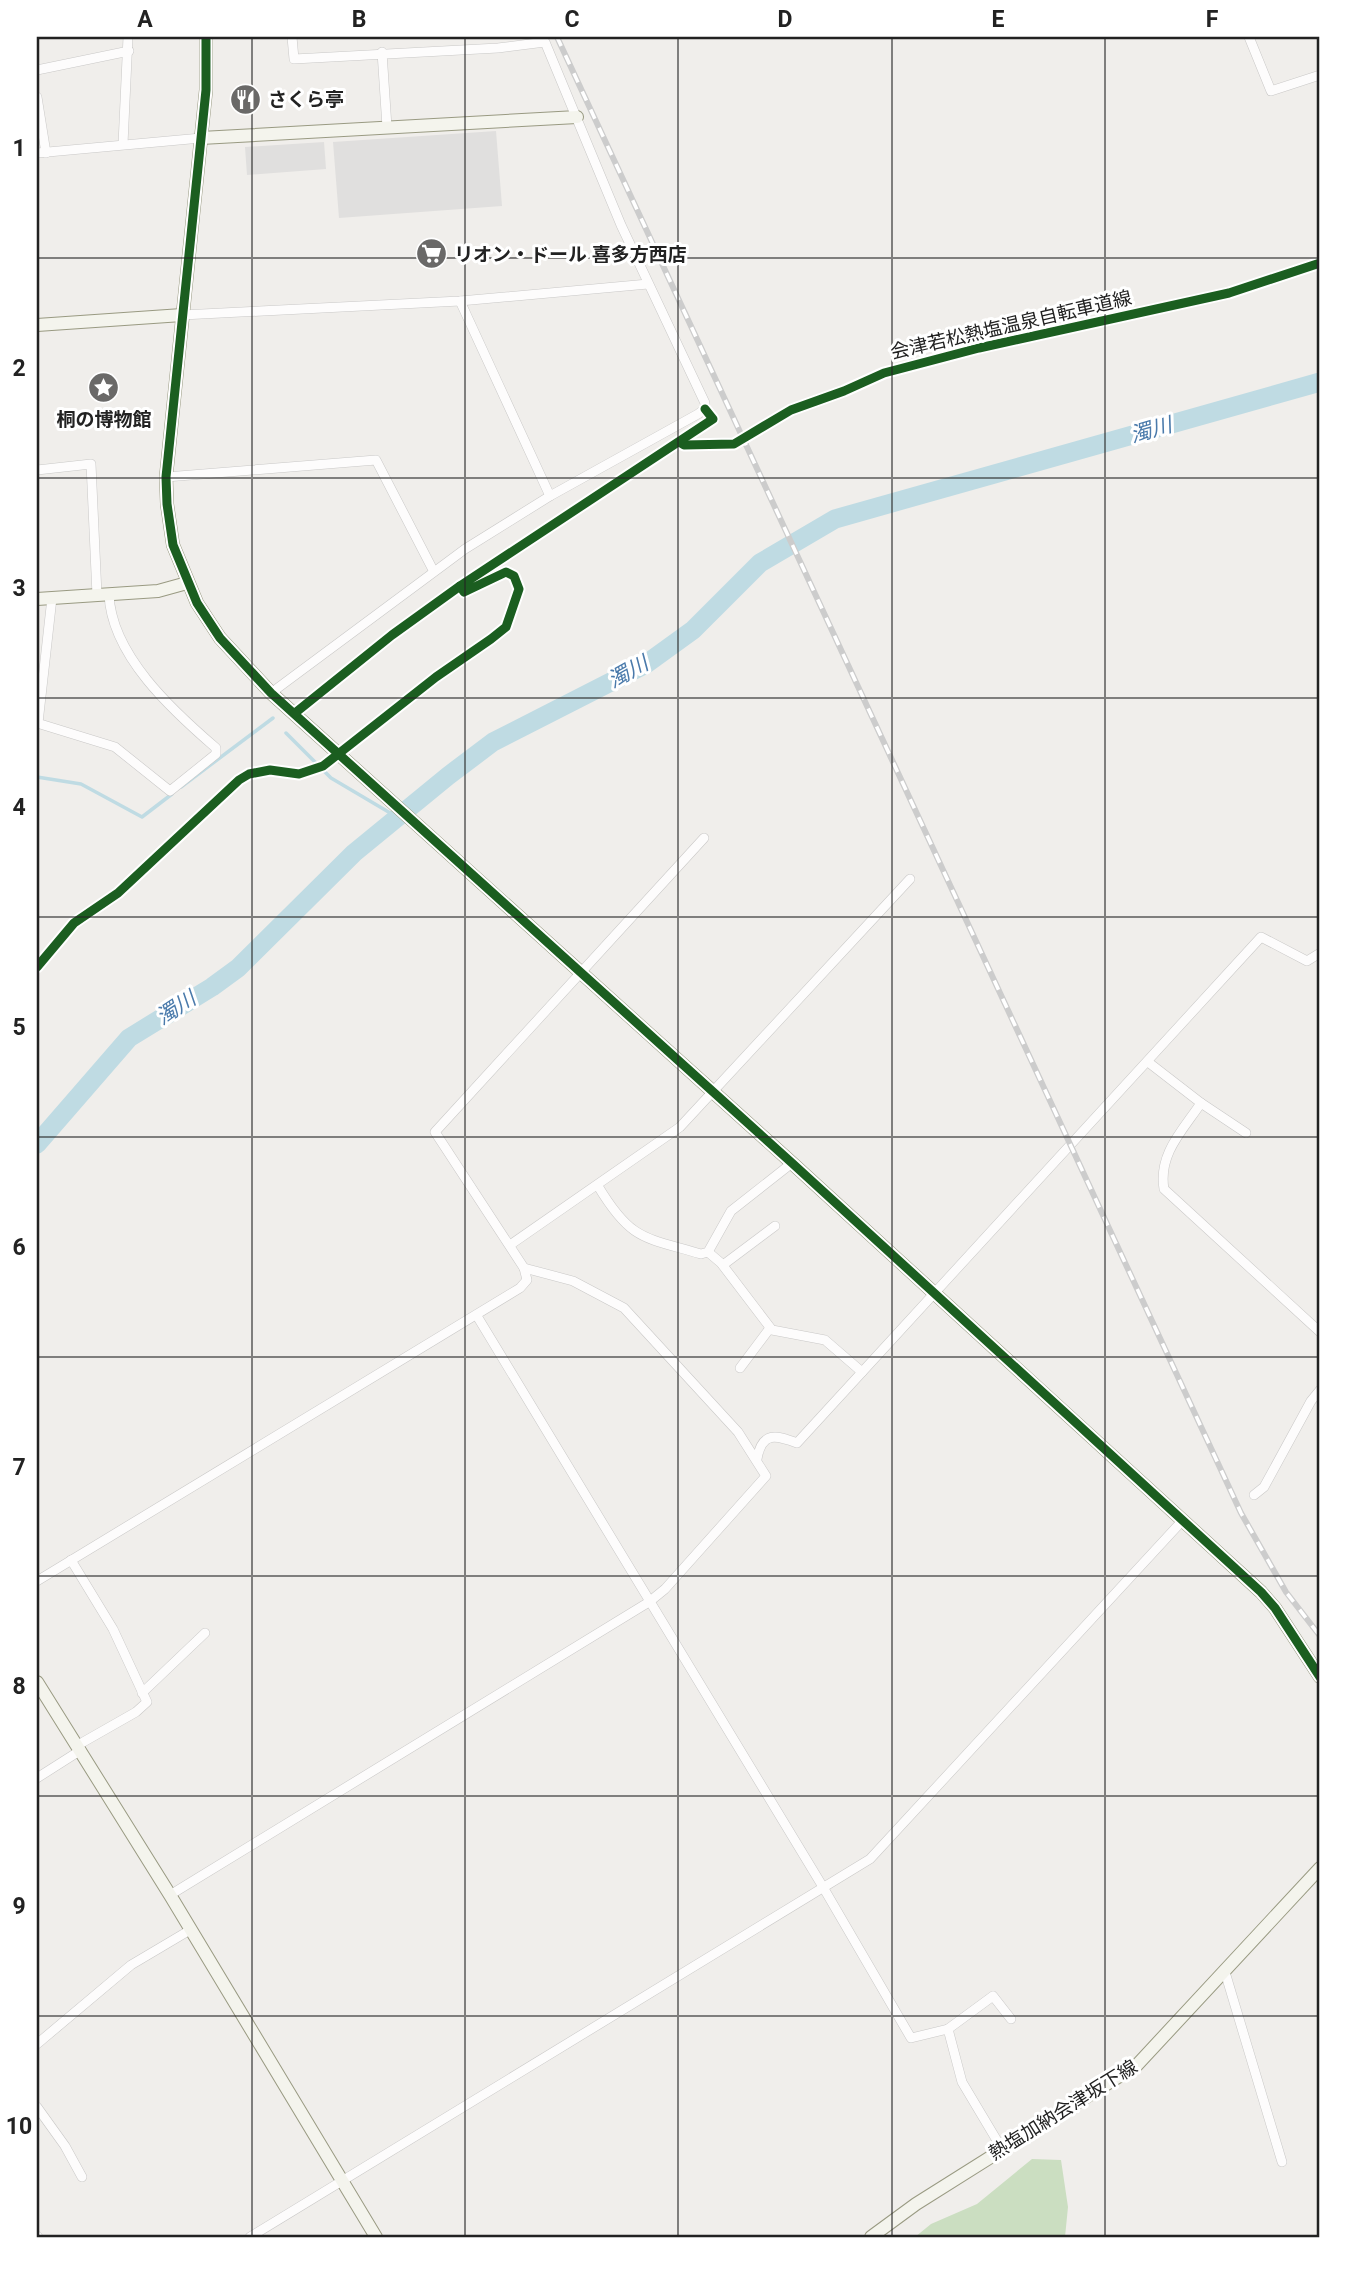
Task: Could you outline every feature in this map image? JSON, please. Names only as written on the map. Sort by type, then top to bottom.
[{"type":"street","points":[[123,144],[128,37]]},
{"type":"street","points":[[206,37],[206,90],[166,477],[173,545],[187,583],[220,638],[271,693],[1183,1520],[1275,1608],[1320,1677]]},
{"type":"street","points":[[271,693],[433,570],[550,496],[705,409],[705,403],[648,285],[545,42],[498,48],[382,52],[294,59],[292,37]]},
{"type":"street","points":[[1249,37],[1270,91],[1320,75]]},
{"type":"street","points":[[37,71],[129,51]]},
{"type":"street","points":[[382,52],[387,127]]},
{"type":"street","points":[[37,97],[41,153],[201,138],[577,117]]},
{"type":"street","points":[[37,325],[460,301],[648,285]]},
{"type":"street","points":[[460,301],[550,496]]},
{"type":"street","points":[[166,477],[376,460],[433,570]]},
{"type":"street","points":[[37,470],[91,464],[103,594],[119,634],[145,676],[178,715],[216,748],[216,754],[170,791],[115,747],[37,723],[52,598]]},
{"type":"street","points":[[37,599],[158,591],[187,583]]},
{"type":"street","points":[[37,1581],[520,1288],[527,1280],[524,1268],[435,1132],[704,838]]},
{"type":"street","points":[[510,1245],[672,1134],[910,879]]},
{"type":"street","points":[[757,1459],[760,1446],[767,1438],[777,1436],[797,1443],[1261,937],[1307,961],[1320,953]]},
{"type":"street","points":[[1148,1062],[1246,1133]]},
{"type":"street","points":[[1201,1102],[1167,1152],[1162,1172],[1164,1189],[1320,1332]]},
{"type":"street","points":[[598,1186],[628,1227],[640,1236],[701,1254],[708,1252],[731,1211],[792,1163]]},
{"type":"street","points":[[723,1265],[775,1226]]},
{"type":"street","points":[[708,1252],[723,1265],[771,1328],[778,1333],[825,1340],[862,1372]]},
{"type":"street","points":[[170,1895],[649,1602],[665,1589],[759,1487],[766,1476],[757,1459],[694,1382],[624,1308],[573,1281],[524,1268]]},
{"type":"street","points":[[477,1316],[823,1887],[911,2038],[948,2029],[993,1996],[1011,2019]]},
{"type":"street","points":[[740,1368],[771,1328]]},
{"type":"street","points":[[1254,1495],[1265,1487],[1311,1401],[1320,1390]]},
{"type":"street","points":[[250,2237],[870,1859],[1183,1520]]},
{"type":"street","points":[[37,1778],[146,1705],[113,1629],[71,1560]]},
{"type":"street","points":[[142,1693],[205,1633]]},
{"type":"street","points":[[37,1682],[170,1895],[376,2237]]},
{"type":"street","name":"熱塩加納会津坂下線","points":[[872,2237],[916,2204],[1002,2148],[1102,2090],[1137,2065],[1320,1868]]},
{"type":"street","points":[[37,2044],[131,1965],[190,1930]]},
{"type":"street","points":[[1225,1972],[1282,2162]]},
{"type":"street","points":[[948,2029],[961,2082],[1002,2148]]},
{"type":"street","points":[[37,2107],[65,2146],[82,2177]]},
{"type":"green space","points":[[1032,2159],[1061,2160],[1068,2207],[1065,2237],[915,2237],[931,2224],[977,2204]]},
{"type":"shaded area","points":[[496,131],[502,206],[339,218],[333,142]]},
{"type":"shaded area","points":[[324,142],[326,169],[247,175],[245,147]]},
{"type":"waterway","name":"濁川","points":[[37,1144],[129,1038],[238,968],[354,853],[448,776],[493,742],[646,664],[693,630],[760,563],[835,519],[1320,382]]},
{"type":"waterway","points":[[181,787],[273,718]]},
{"type":"waterway","points":[[286,733],[331,778],[397,817]]},
{"type":"waterway","points":[[37,777],[81,784],[142,817],[172,794]]},
{"type":"railway","points":[[557,37],[1241,1513],[1286,1592],[1320,1636]]},
{"type":"cycle path","points":[[206,37],[206,90],[166,477],[173,545],[197,603],[220,638],[271,693],[792,1163],[1261,1592],[1275,1608],[1320,1677]]},
{"type":"cycle path","name":"会津若松熱塩温泉自転車道線","points":[[679,442],[684,445],[734,444],[791,410],[884,373],[979,348],[1229,293],[1320,263]]},
{"type":"cycle path","points":[[37,967],[74,923],[118,893],[239,780],[249,774],[270,770],[299,774],[323,766],[436,677],[506,627],[519,589],[514,576],[506,572],[464,592],[460,586],[713,419],[705,409]]},
{"type":"cycle path","points":[[295,713],[392,635],[460,586]]},
{"type":"place","name":"さくら亭","points":[[245,99]]},
{"type":"place","name":"リオン・ドール 喜多方西店","points":[[431,254]]},
{"type":"place","name":"桐の博物館","points":[[104,388]]}]
